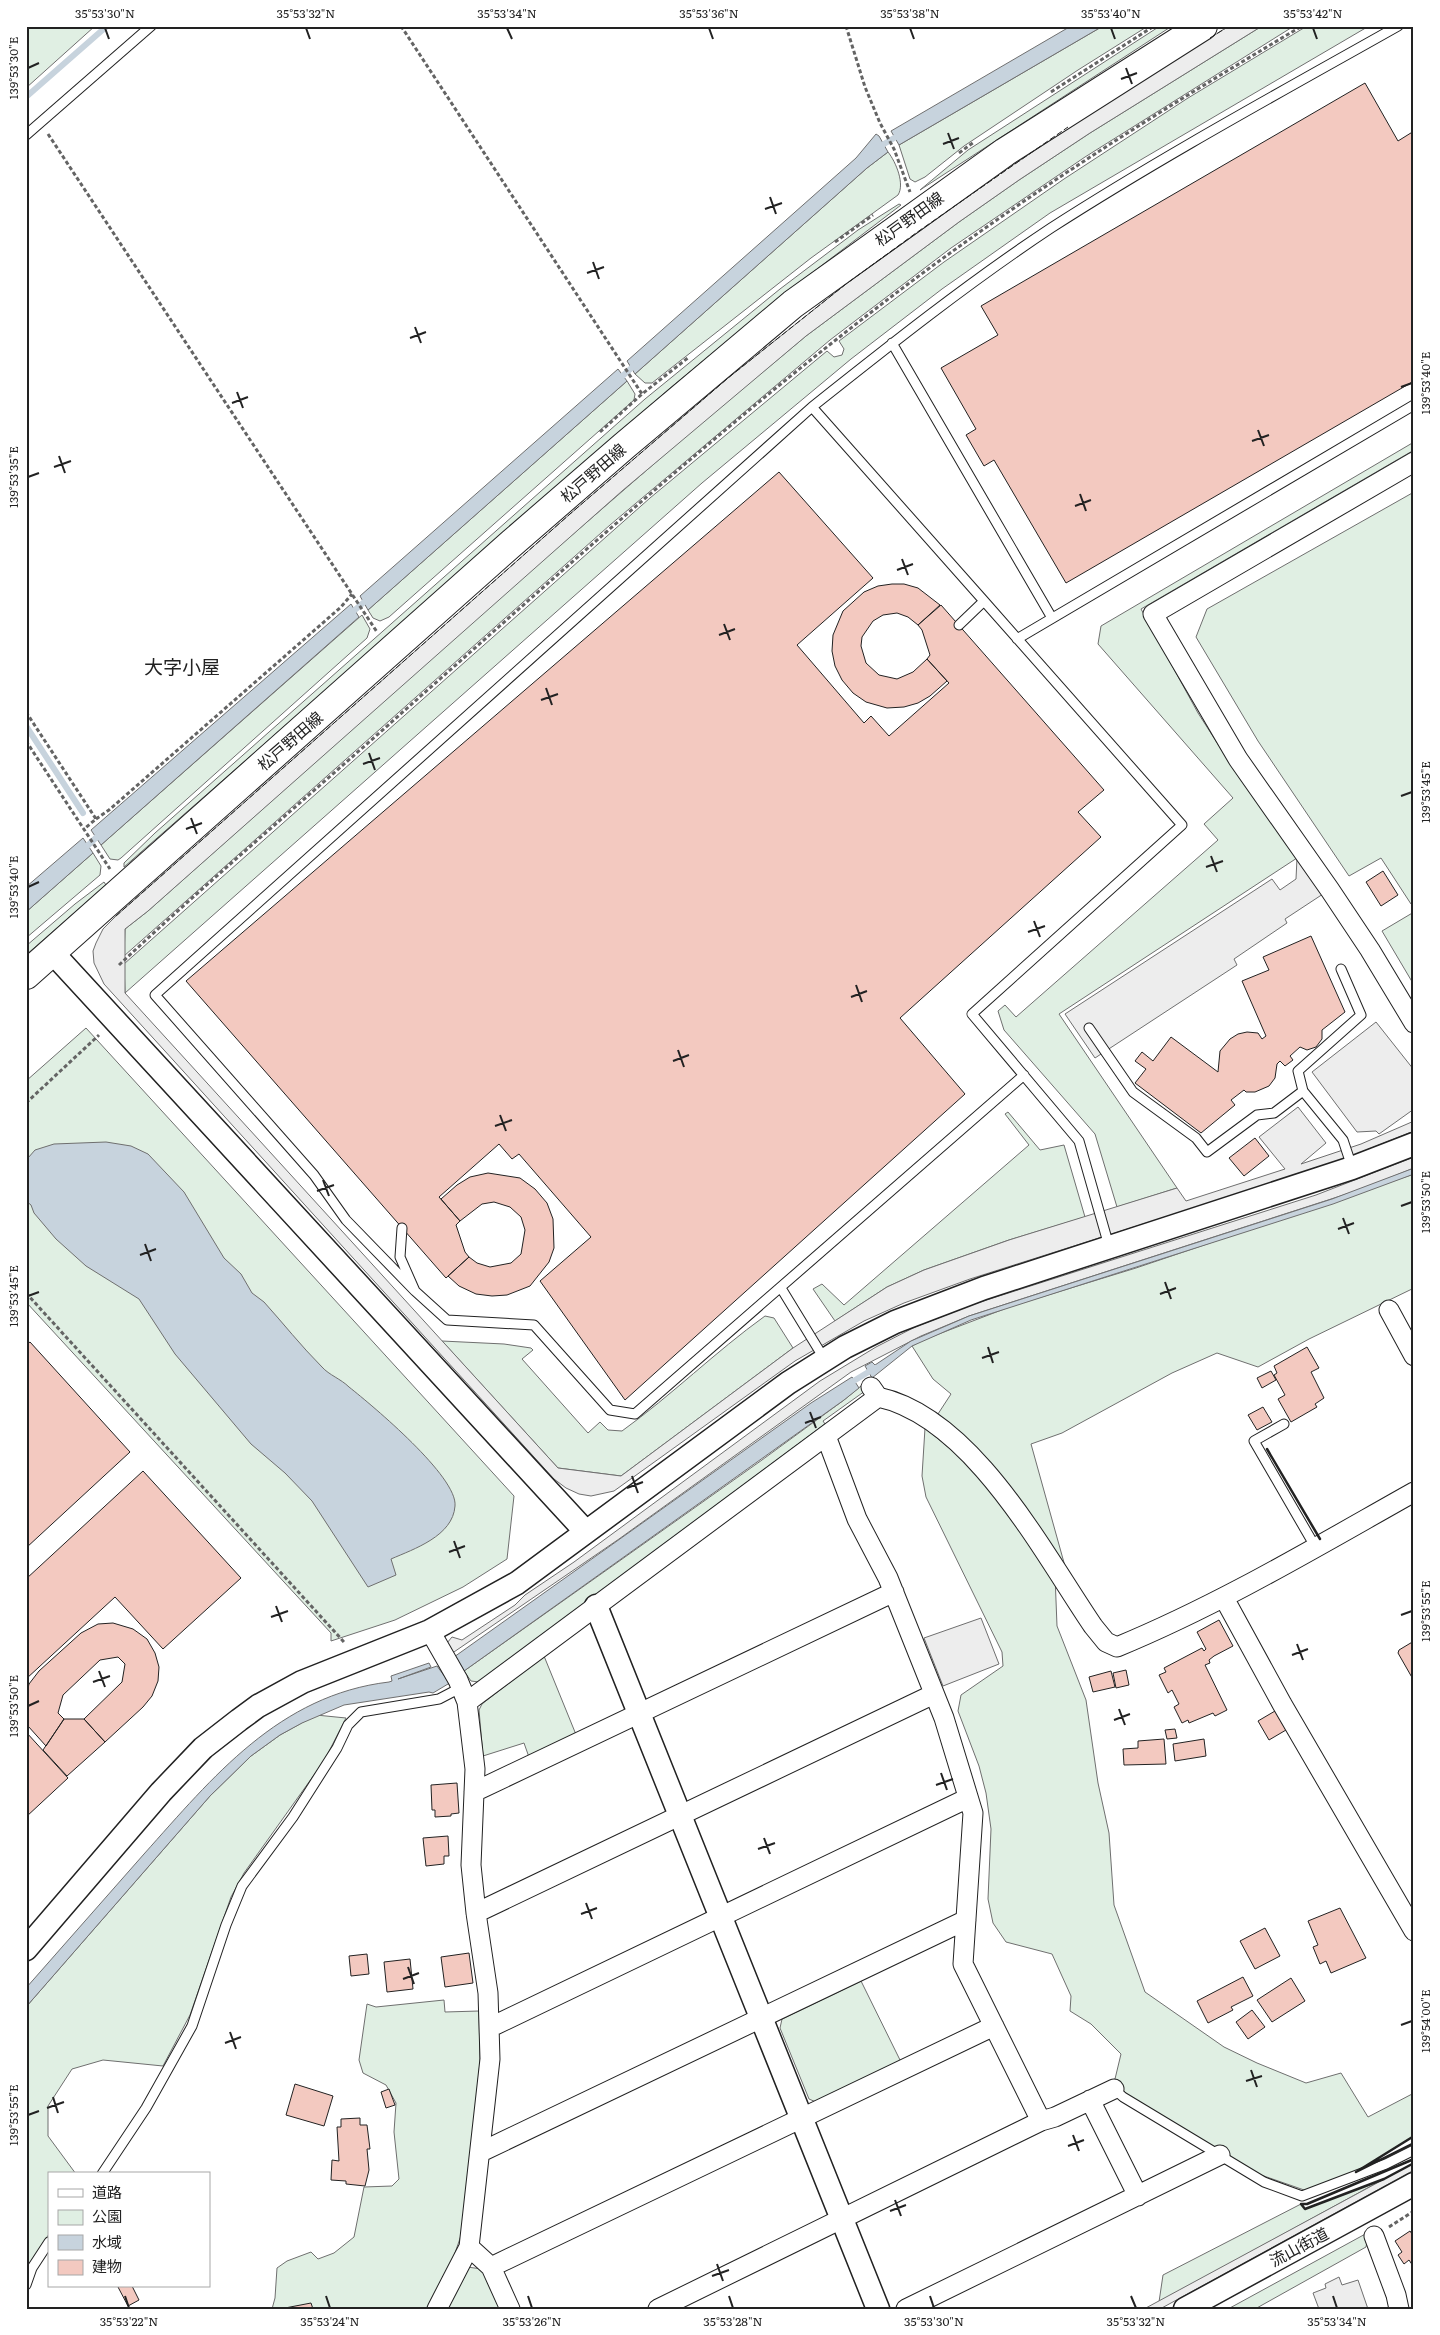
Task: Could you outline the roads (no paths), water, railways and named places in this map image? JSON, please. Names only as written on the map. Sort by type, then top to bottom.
[{"type":"main road","name":"松戸野田線","points":[[26,975],[624,446],[793,304],[1005,152],[1204,26]]},
{"type":"street","points":[[1414,462],[1153,614],[1238,759],[1330,890],[1414,1023]]},
{"type":"street","points":[[52,952],[586,1532]]},
{"type":"street","points":[[26,1949],[161,1792],[203,1748],[220,1734],[258,1706],[302,1682],[430,1632],[517,1583],[788,1383],[825,1360],[876,1331],[928,1308],[1352,1168],[1414,1144]]},
{"type":"street","points":[[1390,1310],[1414,1356]]},
{"type":"street","points":[[462,1690],[596,1606],[826,1436],[874,1392],[894,1400],[930,1420],[969,1453],[996,1483],[1106,1642],[1117,1646],[1171,1624],[1224,1598],[1414,1492]]},
{"type":"street","points":[[826,1436],[857,1519],[894,1592],[944,1718],[973,1814],[963,1964],[1041,2122]]},
{"type":"street","points":[[474,1792],[894,1592]]},
{"type":"street","points":[[1224,1598],[1282,1704],[1414,1931]]},
{"type":"street","points":[[596,1606],[878,2309]]},
{"type":"street","points":[[430,1632],[462,1690],[475,1768],[472,1866],[476,1913],[491,2027],[490,2059],[481,2152],[469,2247],[437,2309]]},
{"type":"street","points":[[476,1913],[934,1694]]},
{"type":"street","points":[[491,2027],[968,1798]]},
{"type":"street","points":[[481,2152],[966,1920]]},
{"type":"street","points":[[491,2267],[994,2026]]},
{"type":"street","points":[[658,2309],[1041,2122],[1114,2089]]},
{"type":"street","points":[[1090,2100],[1138,2196]]},
{"type":"street","points":[[906,2309],[1220,2155]]},
{"type":"street","name":"流山街道","points":[[1185,2309],[1414,2184]]},
{"type":"street","points":[[1374,2236],[1396,2295],[1399,2309]]},
{"type":"street","points":[[469,2247],[491,2267],[510,2309]]},
{"type":"lane","points":[[26,135],[151,26]]},
{"type":"lane","points":[[1024,1075],[635,1414],[610,1410],[534,1325],[448,1320],[415,1291],[346,1220],[314,1175],[155,995],[812,407],[929,314],[1051,229],[1184,147],[1398,26]]},
{"type":"lane","points":[[892,343],[1052,618]]},
{"type":"lane","points":[[1017,638],[1414,405]]},
{"type":"lane","points":[[812,407],[1182,825],[972,1014],[1079,1141],[1110,1249]]},
{"type":"lane","points":[[959,625],[984,601]]},
{"type":"lane","points":[[1341,969],[1361,1015],[1298,1071],[1303,1091],[1343,1140],[1352,1168]]},
{"type":"lane","points":[[1089,1028],[1133,1092],[1196,1138],[1207,1152],[1257,1116],[1274,1113],[1303,1091]]},
{"type":"lane","points":[[402,1228],[400,1257],[415,1291]]},
{"type":"lane","points":[[781,1288],[825,1360]]},
{"type":"lane","points":[[1284,1424],[1254,1441],[1316,1548]]},
{"type":"lane","points":[[103,2172],[146,2108],[192,2026],[226,1925],[242,1886],[293,1817],[337,1748],[348,1725],[361,1712],[439,1699],[462,1690]]},
{"type":"lane","points":[[1114,2089],[1123,2097],[1264,2182],[1302,2196],[1386,2164],[1414,2150]]},
{"type":"lane","points":[[26,2285],[32,2268],[48,2244]]},
{"type":"water","points":[[1071,26],[1103,26],[899,145],[891,131]]},
{"type":"water","points":[[876,134],[888,152],[867,168],[635,374],[627,361],[856,158]]},
{"type":"water","points":[[618,369],[627,381],[368,610],[360,596]]},
{"type":"water","points":[[351,604],[359,617],[101,845],[91,830]]},
{"type":"water","points":[[83,838],[93,853],[26,912],[26,887]]},
{"type":"water","points":[[106,1142],[131,1146],[148,1154],[184,1192],[224,1258],[241,1274],[252,1293],[264,1302],[325,1370],[346,1384],[394,1425],[443,1478],[452,1493],[455,1506],[453,1516],[447,1526],[431,1540],[391,1559],[396,1575],[368,1587],[312,1501],[285,1473],[251,1444],[175,1354],[139,1299],[86,1266],[56,1239],[34,1213],[31,1205],[26,1201],[28,1158],[35,1150],[54,1144]]},
{"type":"water","points":[[1414,1168],[1414,1174],[1333,1204],[971,1320],[912,1346],[872,1378],[865,1366],[872,1362],[875,1365],[911,1341],[969,1316],[1332,1199]]},
{"type":"water","points":[[852,1377],[859,1388],[844,1400],[464,1671],[454,1657],[811,1403]]},
{"type":"water","points":[[429,1663],[431,1667],[398,1679],[437,1666],[451,1685],[448,1684],[433,1693],[429,1692],[344,1705],[302,1723],[280,1735],[251,1756],[210,1796],[26,2007],[26,1988],[196,1796],[251,1744],[281,1722],[314,1704],[350,1690],[392,1681],[391,1676]]},
{"type":"waterway","points":[[26,97],[107,26]]},
{"type":"waterway","points":[[877,148],[901,134]]},
{"type":"waterway","points":[[618,380],[637,363]]},
{"type":"waterway","points":[[349,615],[370,597]]},
{"type":"waterway","points":[[26,726],[83,813]]},
{"type":"waterway","points":[[83,850],[101,833]]},
{"type":"waterway","points":[[847,1385],[875,1368]]},
{"type":"district","name":"大字小屋","points":[[182,667]]}]
